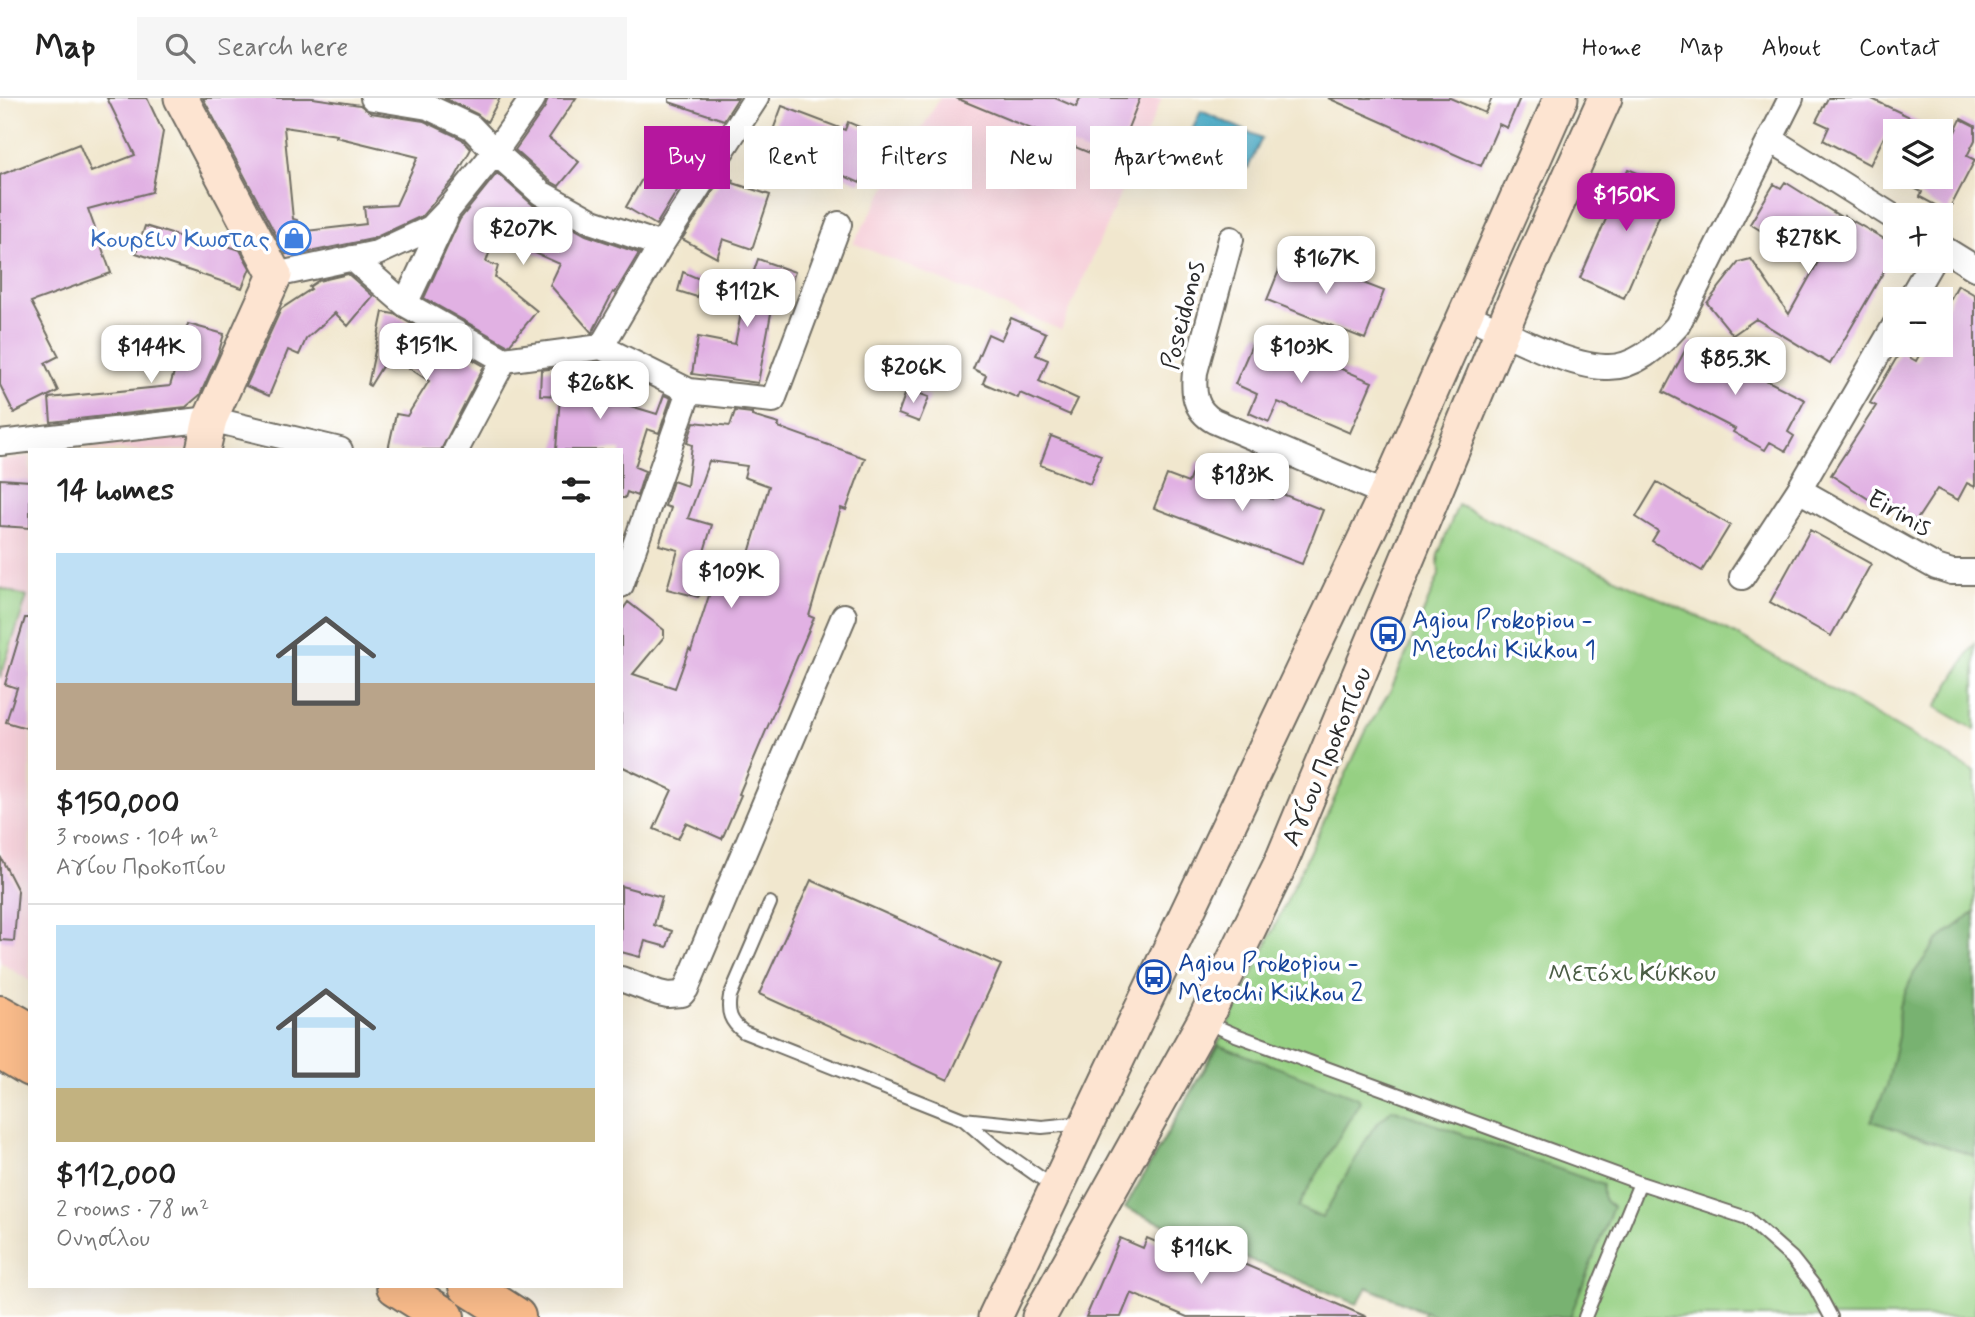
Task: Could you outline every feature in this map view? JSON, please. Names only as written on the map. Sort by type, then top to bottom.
[{"type":"main road","points":[[181,98],[275,275],[206,434]]},
{"type":"main road","name":"Αγίου Προκοπίου","points":[[995,1317],[1386,494],[1560,98]]},
{"type":"main road","name":"Αγίου Προκοπίου","points":[[1039,1317],[1204,1021],[1280,865],[1502,331],[1605,98]]},
{"type":"main road","points":[[0,1014],[28,1031]]},
{"type":"main road","points":[[0,1049],[28,1066]]},
{"type":"main road","points":[[399,1288],[445,1317]]},
{"type":"main road","points":[[471,1288],[516,1317]]},
{"type":"street","points":[[373,98],[428,107],[471,127],[541,193],[593,222],[661,245]]},
{"type":"street","points":[[275,275],[377,253],[431,228],[495,152],[533,98]]},
{"type":"street","points":[[601,347],[661,245],[756,98]]},
{"type":"street","points":[[1464,314],[1569,361],[1606,368],[1636,360],[1659,347],[1677,326],[1791,98]]},
{"type":"street","points":[[1770,139],[1883,210]]},
{"type":"street","points":[[405,304],[449,209]]},
{"type":"street","points":[[352,258],[405,304],[504,360],[601,347],[689,391],[772,400],[839,225]]},
{"type":"street","name":"Poseidonos","points":[[1231,239],[1195,372],[1197,404],[1205,416],[1214,421],[1386,494]]},
{"type":"street","points":[[1953,254],[1975,268]]},
{"type":"street","points":[[1742,577],[1799,490],[1883,345]]},
{"type":"street","points":[[457,448],[504,360]]},
{"type":"street","points":[[623,579],[689,391]]},
{"type":"street","points":[[0,442],[206,434],[323,448]]},
{"type":"street","name":"Eirinis","points":[[1799,490],[1936,567],[1952,572],[1975,572]]},
{"type":"street","points":[[623,980],[668,995],[682,994],[844,616]]},
{"type":"lane","points":[[770,903],[730,996],[729,1011],[736,1026],[744,1032],[963,1119],[1042,1127],[1087,1123]]},
{"type":"lane","points":[[1204,1021],[1640,1183],[1747,1218],[1792,1258],[1815,1287],[1831,1317]]},
{"type":"lane","points":[[963,1119],[991,1143],[1056,1188]]},
{"type":"lane","points":[[1585,1317],[1640,1183]]},
{"type":"shaded area","points":[[940,98],[1162,98],[1150,126],[1090,126],[1090,189],[1122,189],[1061,330],[853,243],[885,189],[972,189],[972,126],[923,126]]},
{"type":"shaded area","points":[[192,435],[189,448],[93,448]]},
{"type":"shaded area","points":[[28,456],[28,980],[0,962],[0,460]]},
{"type":"green space","name":"Μετόχι Κύκκου","points":[[1458,505],[1730,631],[1975,772],[1975,1317],[1422,1317],[1424,1312],[1367,1287],[1357,1304],[1125,1208],[1232,1018],[1366,731],[1391,690],[1439,575],[1438,555]]},
{"type":"green space","points":[[0,588],[27,597],[0,678]]},
{"type":"green space","points":[[1975,643],[1975,730],[1936,707]]},
{"type":"green space","points":[[1975,912],[1975,1156],[1871,1121],[1887,1086],[1898,1036],[1899,1006],[1914,973],[1937,941]]},
{"type":"green space","points":[[1219,1045],[1360,1101],[1298,1207],[1322,1218],[1373,1128],[1392,1109],[1603,1185],[1604,1198],[1613,1207],[1570,1317],[1438,1317],[1367,1287],[1357,1304],[1125,1208]]},
{"type":"water","points":[[1201,111],[1235,126],[1194,126]]},
{"type":"water","points":[[1247,131],[1262,138],[1247,168]]},
{"type":"building","points":[[107,98],[147,98],[163,132],[152,192],[88,209],[111,273],[31,302],[59,356],[45,363],[58,391],[14,413],[0,385],[0,175],[79,144],[91,172],[135,155]]},
{"type":"building","points":[[203,98],[313,98],[360,105],[371,113],[424,121],[462,139],[471,149],[455,178],[422,216],[372,239],[300,254],[286,254]],"holes":[[[284,127],[337,135],[336,137],[418,157],[396,205],[364,207],[366,224],[298,232],[297,220],[293,219]]]},
{"type":"building","points":[[444,98],[500,98],[487,122],[477,114]]},
{"type":"building","points":[[548,98],[576,98],[549,138],[579,162],[559,186],[515,150],[545,107]]},
{"type":"building","points":[[669,98],[738,98],[724,120],[669,102]]},
{"type":"building","points":[[956,98],[1055,98],[1076,107],[1080,98],[1140,98],[1129,126],[1090,126],[1090,153],[1076,147],[1076,126],[1024,126]]},
{"type":"building","points":[[1328,98],[1450,98],[1485,113],[1492,98],[1520,98],[1507,128],[1499,124],[1481,166]]},
{"type":"building","points":[[1828,98],[1870,98],[1914,119],[1883,119],[1883,139],[1870,165],[1823,140],[1829,127],[1816,121]]},
{"type":"building","points":[[782,106],[834,126],[775,126]]},
{"type":"building","points":[[1961,119],[1975,126],[1975,140],[1967,156],[1975,160],[1953,203],[1931,203],[1920,197],[1922,192],[1916,189],[1953,189],[1953,131],[1955,132]]},
{"type":"building","points":[[848,122],[857,126],[857,182],[843,176],[843,129]]},
{"type":"building","points":[[1628,169],[1672,187],[1624,298],[1580,278]]},
{"type":"building","points":[[497,173],[534,206],[586,235],[639,253],[615,293],[613,292],[592,333],[550,285],[560,264],[528,250],[541,218],[502,216],[486,262],[498,266],[495,277],[537,311],[510,344],[507,345],[424,298],[460,219]]},
{"type":"building","points":[[644,176],[644,189],[678,189],[656,225],[626,207]]},
{"type":"building","points":[[730,179],[744,189],[770,195],[752,249],[723,239],[717,258],[682,239],[715,189],[730,189]]},
{"type":"building","points":[[1785,182],[1843,218],[1844,216],[1883,238],[1883,273],[1830,364],[1756,319],[1733,335],[1707,303],[1739,262],[1751,259],[1789,314],[1824,251],[1776,223],[1768,235],[1750,224],[1774,184],[1781,188]]},
{"type":"building","points":[[145,226],[214,247],[216,242],[240,250],[250,268],[242,288],[136,253]]},
{"type":"building","points":[[1286,253],[1384,291],[1365,339],[1267,300]]},
{"type":"building","points":[[758,259],[795,272],[781,311],[772,308],[758,383],[692,374],[698,337],[735,344],[743,303]]},
{"type":"building","points":[[683,272],[702,280],[697,297],[678,291]]},
{"type":"building","points":[[348,274],[373,296],[348,326],[335,313],[306,339],[299,355],[288,350],[269,396],[246,386],[281,309],[311,289],[309,287],[318,281]]},
{"type":"building","points":[[1958,285],[1975,295],[1975,487],[1967,483],[1958,500],[1937,489],[1916,521],[1885,500],[1881,507],[1831,475],[1876,406],[1870,403],[1897,357],[1909,357],[1916,361],[1918,357],[1953,357],[1953,294]]},
{"type":"building","points":[[383,312],[394,314],[484,366],[442,448],[388,448],[396,414],[407,416],[429,381],[389,355],[370,386],[368,385]]},
{"type":"building","points":[[1011,318],[1046,333],[1036,355],[1048,360],[1039,381],[1078,399],[1070,415],[1020,393],[1018,398],[983,383],[986,375],[973,369],[988,334],[1001,340]]},
{"type":"building","points":[[188,324],[224,334],[218,355],[200,395],[186,407],[51,422],[49,398],[170,386]]},
{"type":"building","points":[[1257,333],[1372,382],[1350,433],[1278,402],[1269,422],[1249,413],[1257,394],[1235,384]]},
{"type":"building","points":[[1690,341],[1805,400],[1788,432],[1794,436],[1786,451],[1770,442],[1765,450],[1733,432],[1735,429],[1663,392]]},
{"type":"building","points":[[597,363],[585,392],[657,414],[664,395],[671,398],[659,433],[647,429],[635,467],[645,471],[637,496],[627,492],[623,498],[623,448],[556,448],[560,396],[540,395],[541,370]]},
{"type":"building","points":[[907,389],[929,397],[919,422],[898,414]]},
{"type":"building","points":[[735,411],[752,413],[752,416],[779,424],[778,427],[865,458],[846,510],[841,508],[809,616],[814,618],[722,839],[686,823],[678,839],[654,829],[672,790],[623,767],[623,609],[628,602],[664,630],[664,637],[633,674],[675,688],[689,649],[691,651],[715,577],[698,597],[667,589],[678,550],[659,545],[671,508],[665,506],[673,481],[687,486],[692,445],[687,443],[694,422],[730,426]],"holes":[[[709,461],[747,466],[744,477],[769,486],[742,577],[700,565],[712,525],[688,518]]]},
{"type":"building","points":[[1051,436],[1101,455],[1090,484],[1040,465]]},
{"type":"building","points":[[1197,461],[1219,470],[1217,477],[1272,499],[1275,491],[1323,510],[1302,564],[1154,508],[1167,475],[1188,483]]},
{"type":"building","points":[[0,479],[28,481],[28,528],[0,526]]},
{"type":"building","points":[[1657,482],[1730,525],[1702,571],[1652,541],[1658,531],[1636,517]]},
{"type":"building","points":[[1810,530],[1871,564],[1831,636],[1770,602]]},
{"type":"building","points":[[25,618],[28,618],[28,728],[6,722],[17,688],[5,684]]},
{"type":"building","points":[[0,856],[18,891],[14,941],[0,940]]},
{"type":"building","points":[[811,880],[1001,965],[948,1080],[759,994]]},
{"type":"building","points":[[623,887],[662,897],[654,925],[672,931],[667,947],[645,941],[640,957],[623,953]]},
{"type":"building","points":[[1120,1238],[1143,1248],[1147,1238],[1177,1251],[1183,1238],[1367,1317],[1187,1317],[1131,1293],[1121,1317],[1086,1317]]},
{"type":"place","name":"Κουρειν Κωστας","points":[[294,238]]},
{"type":"place","name":"Agiou Prokopiou - Metochi Kikkou 1","points":[[1388,634]]},
{"type":"place","name":"Agiou Prokopiou - Metochi Kikkou 2","points":[[1154,977]]}]
